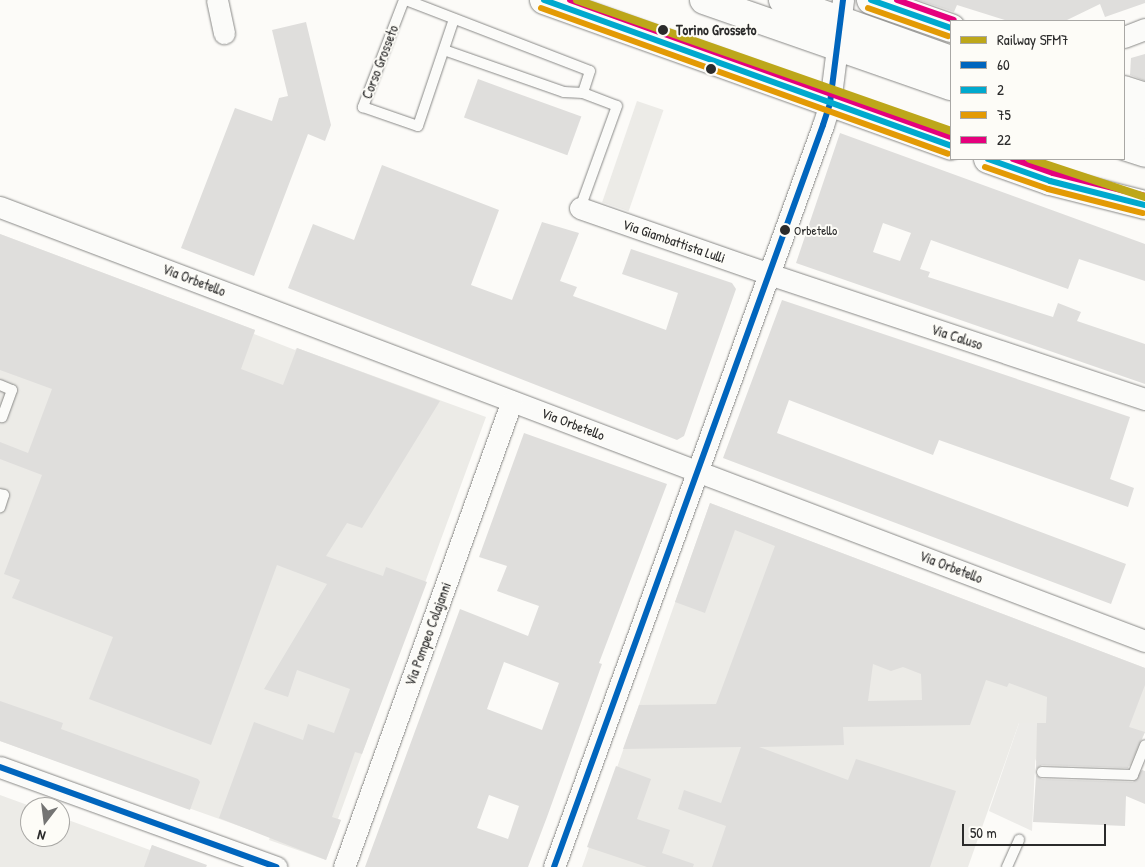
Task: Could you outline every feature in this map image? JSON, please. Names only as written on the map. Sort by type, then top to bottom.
[{"type":"main road","points":[[544,0],[950,146]]},
{"type":"main road","points":[[704,0],[950,86]]},
{"type":"main road","points":[[783,0],[842,10],[950,60]]},
{"type":"main road","points":[[871,0],[950,28]]},
{"type":"main road","points":[[1125,90],[1145,97]]},
{"type":"main road","points":[[1125,118],[1145,126]]},
{"type":"main road","points":[[1125,146],[1145,153]]},
{"type":"main road","points":[[991,160],[1114,199],[1145,205]]},
{"type":"street","points":[[217,0],[224,33]]},
{"type":"street","points":[[554,867],[830,103],[842,10]]},
{"type":"street","points":[[1125,37],[1145,29]]},
{"type":"street","points":[[1114,199],[1145,219]]},
{"type":"street","name":"Via Orbetello","points":[[0,207],[1145,641]]},
{"type":"street","name":"Via Giambattista Lulli","points":[[580,208],[769,274]]},
{"type":"street","name":"Via Caluso","points":[[769,274],[1145,399]]},
{"type":"street","name":"Via Pompeo Colajanni","points":[[344,867],[512,401]]},
{"type":"street","points":[[0,767],[277,867]]},
{"type":"lane","name":"Corso Grosseto","points":[[454,19],[418,126],[362,107],[405,0],[590,71],[583,93]]},
{"type":"lane","points":[[444,50],[564,92],[583,93],[616,106],[580,208]]},
{"type":"lane","points":[[0,385],[12,390],[2,417]]},
{"type":"lane","points":[[0,494],[4,495],[0,507]]},
{"type":"lane","points":[[1042,772],[1133,775],[1145,745]]},
{"type":"lane","points":[[1007,867],[1019,840]]},
{"type":"shaded area","points":[[637,101],[663,110],[629,211],[602,202]]},
{"type":"shaded area","points":[[0,234],[255,330],[254,334],[295,350],[297,348],[486,417],[338,819],[341,820],[326,860],[269,840],[270,837],[0,741]]},
{"type":"shaded area","points":[[710,503],[1145,668],[1145,732],[1132,766],[1036,761],[1019,723],[968,867],[582,867]]},
{"type":"shaded area","points":[[1019,723],[1037,723],[1032,831],[989,811]]},
{"type":"shaded area","points":[[0,795],[20,802],[20,847],[70,847],[70,821],[150,850],[152,845],[207,867],[0,867]]},
{"type":"building","points":[[918,0],[1145,0],[1145,3],[1105,17],[1100,4],[1067,20],[1005,20],[957,5],[954,12]]},
{"type":"building","points":[[306,22],[331,125],[325,141],[308,134],[254,276],[181,248],[235,108],[272,121],[279,98],[288,96],[272,30]]},
{"type":"building","points":[[1145,54],[1145,81],[1130,75],[1131,58]]},
{"type":"building","points":[[478,79],[581,117],[567,155],[464,118]]},
{"type":"building","points":[[840,133],[1145,244],[1145,281],[1079,259],[1068,289],[931,240],[920,269],[930,272],[928,277],[1053,317],[1058,303],[1081,312],[1077,321],[1145,344],[1145,384],[796,263]],"holes":[[[883,223],[911,233],[900,261],[873,252]]]},
{"type":"building","points":[[382,165],[499,210],[471,285],[512,300],[542,222],[579,233],[560,281],[577,287],[573,296],[666,330],[678,293],[622,274],[631,249],[732,283],[736,289],[684,436],[677,440],[288,288],[313,224],[354,240]]},
{"type":"building","points":[[0,234],[255,330],[241,369],[283,385],[297,348],[440,401],[362,528],[347,523],[326,556],[383,576],[386,567],[427,582],[362,754],[355,752],[332,817],[341,820],[326,860],[219,818],[254,722],[303,740],[308,724],[334,733],[350,689],[297,670],[288,697],[264,689],[327,584],[277,565],[211,745],[89,699],[113,637],[12,598],[20,580],[4,574],[42,475],[0,459],[0,442],[28,453],[52,389],[0,370]]},
{"type":"building","points":[[782,300],[1130,417],[1110,479],[1134,488],[1128,507],[939,440],[933,455],[789,400],[777,433],[1126,564],[1111,604],[723,458]]},
{"type":"building","points":[[524,433],[667,484],[599,663],[602,664],[528,867],[365,867],[460,609],[528,636],[539,606],[497,591],[507,566],[479,557]],"holes":[[[504,662],[559,683],[542,730],[487,709]],[[489,795],[519,806],[508,839],[477,828]]]},
{"type":"building","points":[[710,503],[1145,668],[1145,685],[1129,727],[1145,732],[1128,768],[1042,765],[1036,769],[1037,723],[1046,723],[1047,697],[1009,683],[1007,687],[986,680],[970,725],[843,727],[844,745],[759,747],[848,780],[856,759],[956,791],[930,867],[712,867],[726,826],[678,809],[684,790],[721,803],[741,747],[623,749],[639,705],[716,704],[775,546],[735,530],[705,613],[675,602]],"holes":[[[873,664],[891,671],[903,667],[921,674],[922,700],[868,701]]]},
{"type":"building","points":[[0,701],[63,723],[61,729],[198,779],[200,782],[190,810],[0,741]]},
{"type":"building","points":[[616,766],[651,779],[637,819],[670,830],[662,853],[694,864],[693,867],[647,867],[587,847]]},
{"type":"building","points":[[1142,770],[1145,771],[1145,804],[1126,796],[1125,826],[1033,822],[1036,775],[1042,779],[1133,782]]},
{"type":"building","points":[[152,845],[207,865],[206,867],[144,867]]},
{"type":"rail line","name":"SFM7","points":[[577,0],[950,131]]},
{"type":"rail line","name":"SFM7","points":[[1033,160],[1145,197]]},
{"type":"transit line","name":"2","points":[[544,0],[950,146]]},
{"type":"transit line","name":"22","points":[[570,0],[950,137]]},
{"type":"transit line","name":"60","points":[[554,867],[823,125],[830,103],[843,0]]},
{"type":"transit line","name":"2","points":[[871,0],[950,28]]},
{"type":"transit line","name":"22","points":[[897,0],[954,20]]},
{"type":"transit line","name":"75","points":[[541,8],[948,154]]},
{"type":"transit line","name":"75","points":[[868,8],[948,36]]},
{"type":"transit line","name":"2","points":[[991,160],[1050,181],[1145,205]]},
{"type":"transit line","name":"22","points":[[1016,160],[1053,173],[1145,196]]},
{"type":"transit line","name":"75","points":[[985,167],[1048,189],[1143,213]]},
{"type":"transit line","name":"60","points":[[0,767],[277,867]]},
{"type":"place","name":"Torino Grosseto","points":[[663,30]]},
{"type":"place","name":"Orbetello","points":[[785,230]]}]
